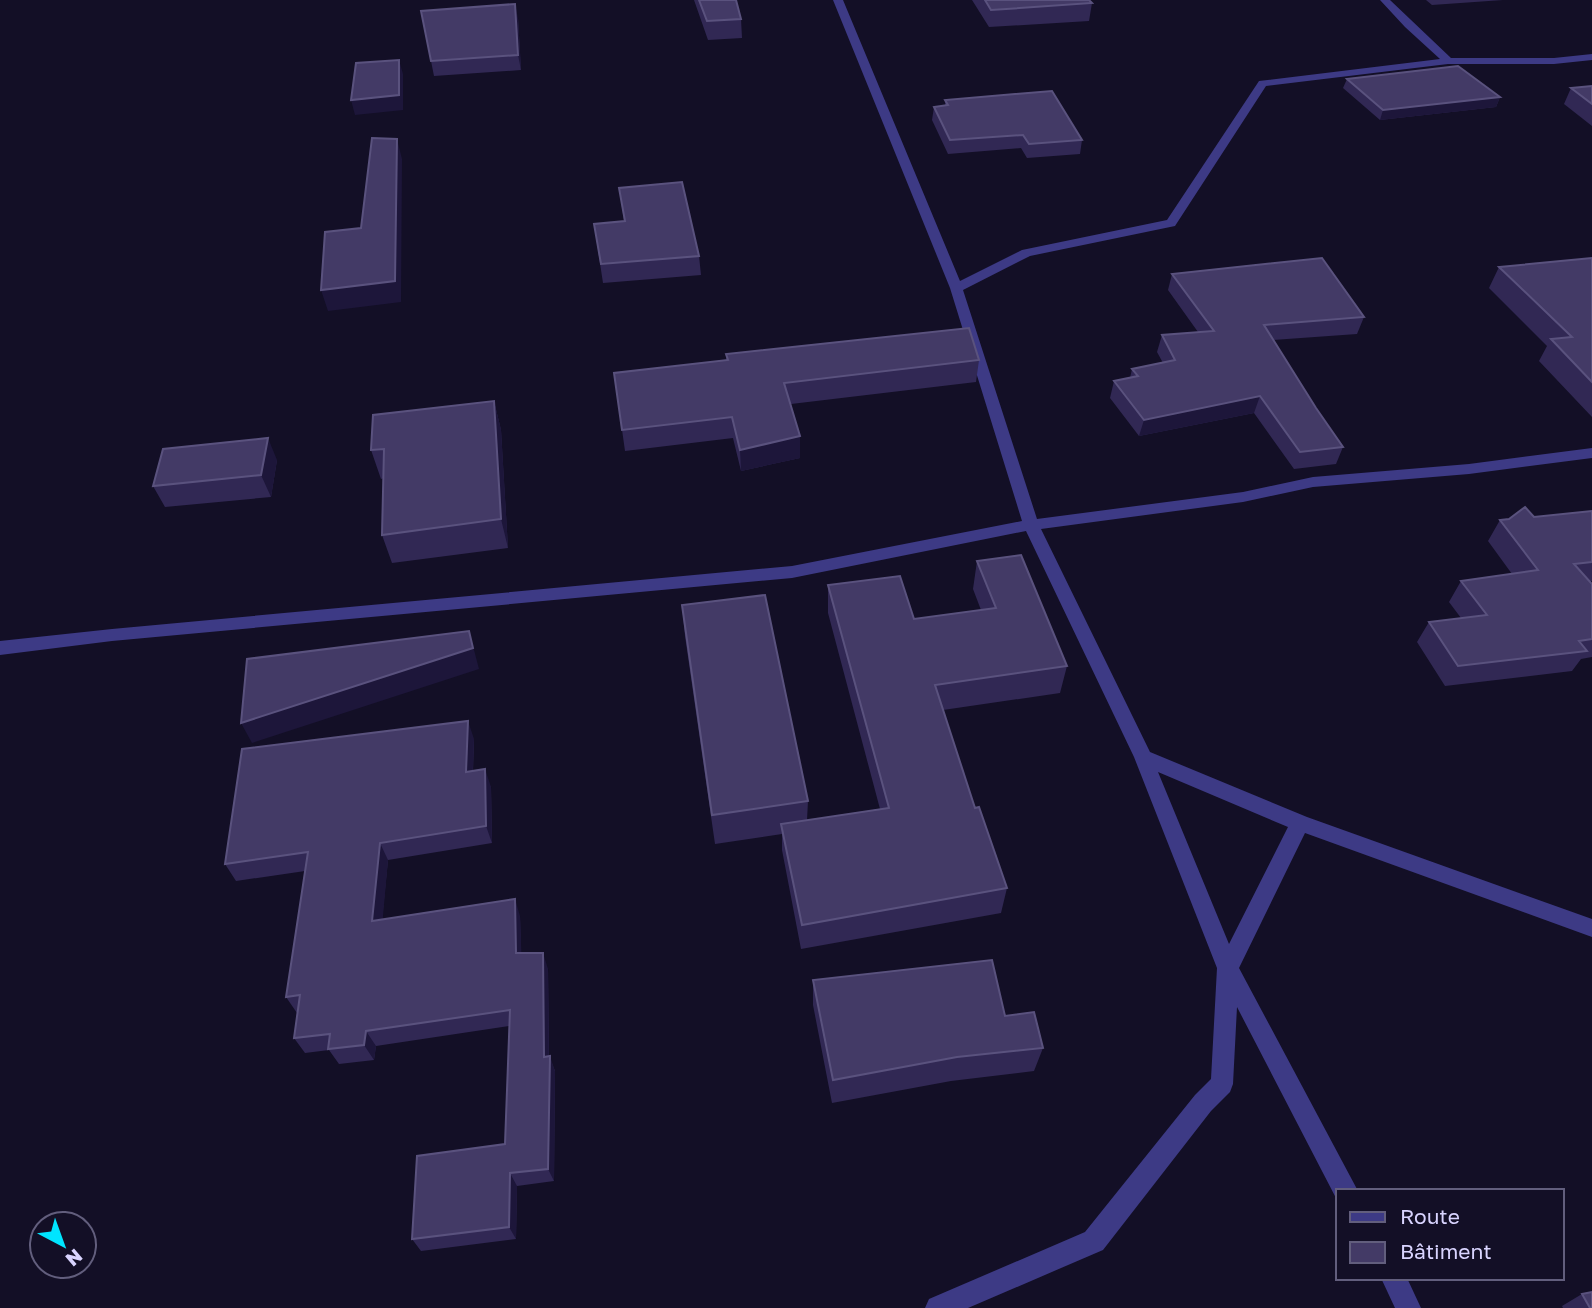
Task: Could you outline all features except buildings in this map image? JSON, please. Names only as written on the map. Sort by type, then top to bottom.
[{"type":"street","points":[[838,0],[956,288],[1031,525],[1143,757],[1228,968],[1345,1189]]},
{"type":"street","points":[[1385,0],[1448,61]]},
{"type":"street","points":[[956,288],[1026,253],[1171,223],[1263,83],[1448,61],[1553,61],[1592,57]]},
{"type":"street","points":[[0,648],[125,633],[792,572],[1031,525],[1243,497],[1313,482],[1469,469],[1592,453]]},
{"type":"street","points":[[1143,757],[1300,823],[1592,928]]},
{"type":"street","points":[[938,1308],[1094,1241],[1203,1103],[1223,1084],[1228,968],[1300,823]]},
{"type":"street","points":[[1393,1280],[1408,1308]]}]
